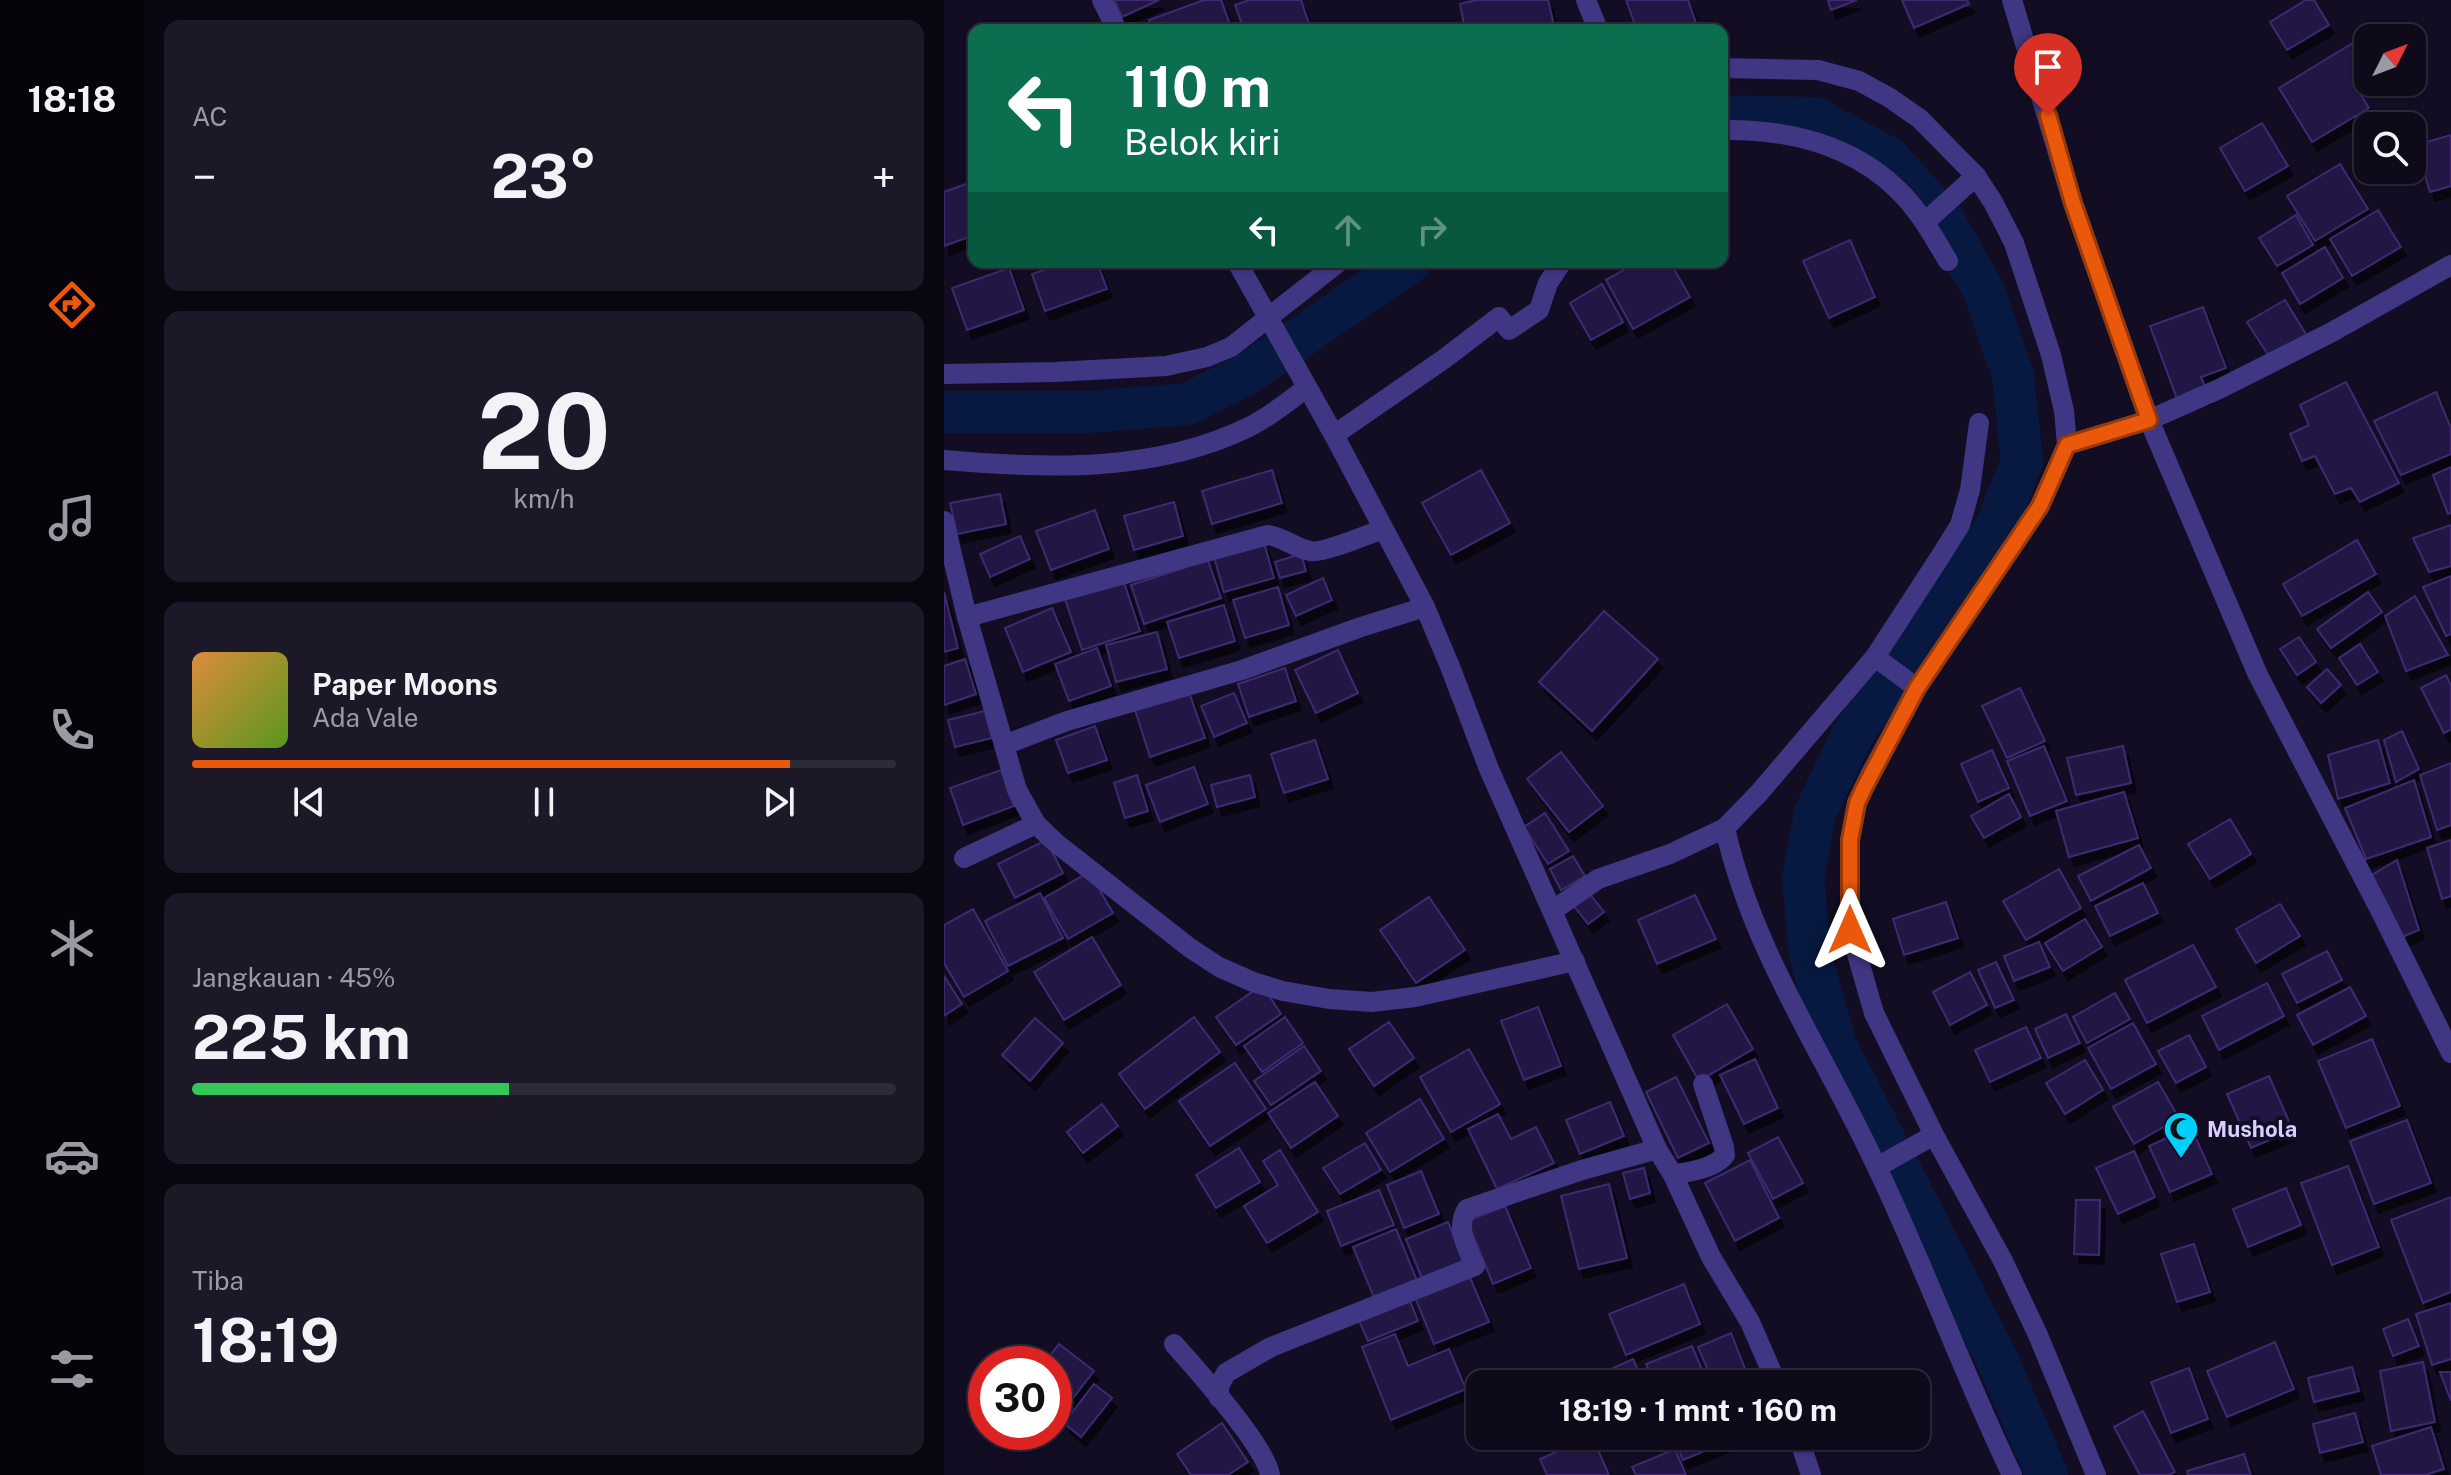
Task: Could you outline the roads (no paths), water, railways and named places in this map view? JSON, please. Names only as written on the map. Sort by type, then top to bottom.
[{"type":"street","points":[[1102,0],[1114,24]]},
{"type":"street","points":[[1586,0],[1596,24]]},
{"type":"street","points":[[2012,0],[2073,203],[2149,420],[2258,675],[2451,1053]]},
{"type":"street","points":[[1728,68],[1818,70],[1859,81],[1920,119],[1993,202],[2014,243],[2051,355],[2064,411],[2067,445],[2040,506],[1912,685],[1857,803],[1850,840],[1850,930],[1874,1013],[1930,1137],[2003,1261],[2038,1335],[2096,1475]]},
{"type":"street","points":[[1728,130],[1753,130],[1811,140],[1875,169],[1929,219],[1948,261]]},
{"type":"street","points":[[1929,219],[1972,180]]},
{"type":"street","points":[[2067,445],[2149,420],[2219,389],[2318,339],[2451,265]]},
{"type":"street","points":[[1240,268],[1334,435],[1425,607],[1489,769],[1657,1149],[1673,1175],[1711,1257],[1750,1322],[1771,1370]]},
{"type":"street","points":[[944,374],[1166,366],[1207,357],[1231,347],[1331,268]]},
{"type":"street","points":[[1334,435],[1499,317],[1509,330],[1539,310],[1548,283],[1558,268]]},
{"type":"street","points":[[944,460],[1016,466],[1137,462],[1220,439],[1250,426],[1271,415],[1305,383]]},
{"type":"street","points":[[1552,911],[1598,879],[1670,854],[1725,828],[1879,659],[1960,525],[1970,490],[1979,423]]},
{"type":"street","points":[[944,521],[967,617],[1017,790],[1036,824],[1190,948],[1219,967],[1253,982],[1329,999],[1415,997],[1575,961]]},
{"type":"street","points":[[967,617],[1268,535],[1283,537],[1298,548],[1314,553],[1383,529]]},
{"type":"street","points":[[1004,745],[1067,721],[1242,670],[1425,607]]},
{"type":"street","points":[[1879,659],[1912,685]]},
{"type":"street","points":[[964,858],[1036,824]]},
{"type":"street","points":[[1725,828],[1733,863],[1764,948],[1882,1165],[1978,1404],[2012,1475]]},
{"type":"street","points":[[1673,1175],[1711,1165],[1725,1155],[1703,1084]]},
{"type":"street","points":[[1882,1165],[1930,1137]]},
{"type":"street","points":[[1219,1398],[1219,1386],[1226,1373],[1271,1347],[1475,1266],[1462,1232],[1461,1218],[1467,1209],[1582,1170],[1657,1149]]},
{"type":"street","points":[[1174,1344],[1252,1439],[1269,1467],[1270,1475]]},
{"type":"street","points":[[1803,1450],[1811,1475]]},
{"type":"waterway","points":[[1728,116],[1815,118],[1889,158],[1942,217],[1984,291],[2013,375],[2022,461],[1996,527],[1854,732],[1815,813],[1803,878],[1810,955],[1836,1045],[1996,1357],[2047,1475]]},
{"type":"waterway","points":[[944,412],[1088,412],[1187,404],[1245,375],[1402,268]]},
{"type":"place","name":"Mushola","points":[[2181,1160]]}]
